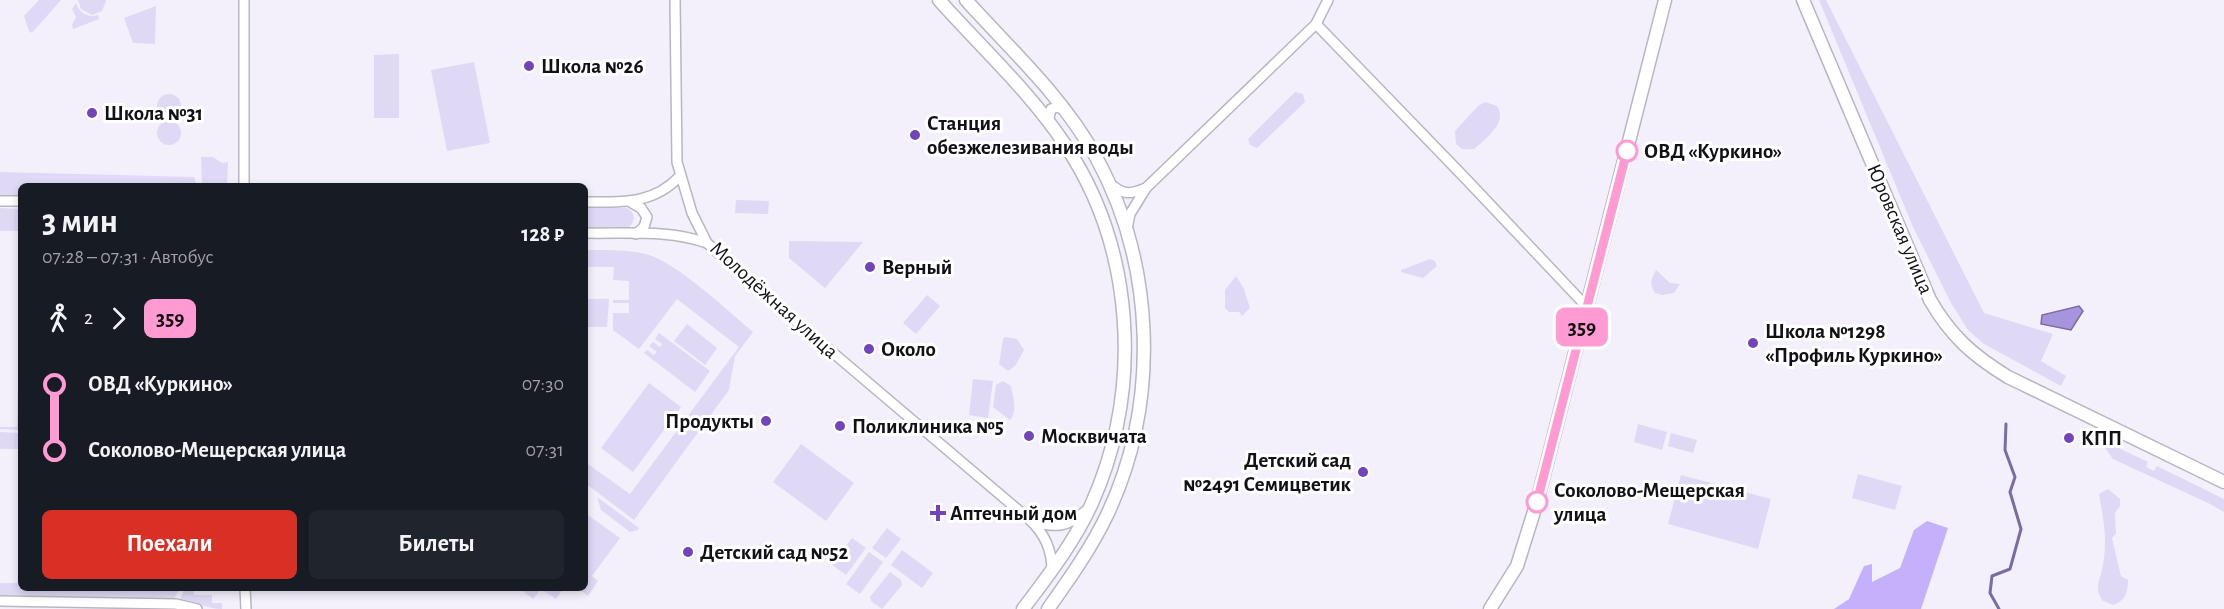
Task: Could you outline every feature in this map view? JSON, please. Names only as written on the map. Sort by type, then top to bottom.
[{"type":"main road","points":[[939,0],[1048,122],[1078,166],[1098,208],[1113,252],[1122,301],[1124,378],[1114,441],[1091,505],[1052,570],[1023,609]]},
{"type":"main road","points":[[966,0],[1045,85],[1065,110],[1096,157],[1127,231],[1139,282],[1144,351],[1143,384],[1135,434],[1109,512],[1048,609]]},
{"type":"main road","points":[[1490,609],[1510,579],[1521,556],[1542,484],[1665,0]]},
{"type":"main road","name":"Юровская улица","points":[[1803,0],[1930,300],[1951,333],[1969,350],[2008,377],[2224,482]]},
{"type":"street","points":[[244,0],[244,183]]},
{"type":"street","name":"Молодёжная улица","points":[[675,0],[675,140],[680,176],[692,213],[707,243],[1030,520],[1039,529],[1049,547],[1052,570]]},
{"type":"street","points":[[1127,231],[1130,214],[1146,188],[1316,24],[1328,0]]},
{"type":"street","points":[[1316,24],[1466,178],[1587,307]]},
{"type":"street","points":[[1048,122],[1051,109],[1057,107],[1065,110]]},
{"type":"street","points":[[588,202],[632,202],[670,186],[680,176]]},
{"type":"street","points":[[1108,182],[1122,192],[1131,194],[1146,188]]},
{"type":"street","points":[[0,201],[18,201]]},
{"type":"street","points":[[632,202],[641,208],[647,217],[644,227],[636,234]]},
{"type":"street","points":[[588,233],[689,236],[707,243]]},
{"type":"street","name":"Молодёжная улица","points":[[1030,520],[1061,526],[1080,516],[1091,505]]},
{"type":"street","points":[[245,591],[246,609]]},
{"type":"street","points":[[0,601],[176,604],[197,609]]},
{"type":"shaded area","points":[[39,0],[61,0],[32,33],[29,31],[24,16]]},
{"type":"shaded area","points":[[78,0],[106,1],[102,11],[92,15],[81,9]]},
{"type":"shaded area","points":[[1819,0],[1826,0],[1984,313],[2053,334],[2041,361],[2066,376],[2061,386],[1984,344],[1968,330],[1951,303],[1913,227]]},
{"type":"shaded area","points":[[76,3],[82,12],[91,16],[98,15],[99,19],[73,29],[72,25],[76,17],[72,9]]},
{"type":"shaded area","points":[[156,6],[155,44],[133,43],[124,18]]},
{"type":"shaded area","points":[[399,54],[399,118],[374,118],[374,55]]},
{"type":"shaded area","points":[[474,62],[490,143],[447,151],[431,70]]},
{"type":"shaded area","points":[[1295,92],[1303,94],[1305,102],[1257,148],[1250,145],[1248,139]]},
{"type":"shaded area","points":[[169,94],[177,98],[181,106],[177,114],[169,118],[161,114],[157,106],[161,98]]},
{"type":"shaded area","points":[[1485,102],[1497,106],[1500,112],[1498,124],[1474,149],[1462,149],[1456,144],[1455,131],[1478,106]]},
{"type":"shaded area","points":[[169,121],[177,125],[181,133],[177,141],[169,145],[161,141],[157,133],[161,125]]},
{"type":"shaded area","points":[[201,157],[213,157],[222,163],[228,162],[227,183],[202,183]]},
{"type":"shaded area","points":[[0,172],[194,177],[196,183],[18,183],[18,196],[0,196]]},
{"type":"shaded area","points":[[736,200],[769,201],[768,214],[735,213]]},
{"type":"shaded area","points":[[0,208],[18,209],[18,231],[0,231]]},
{"type":"shaded area","points":[[588,208],[627,208],[632,212],[634,218],[627,229],[588,228]]},
{"type":"shaded area","points":[[789,241],[863,242],[825,288],[789,258]]},
{"type":"shaded area","points":[[588,250],[633,252],[661,260],[702,289],[753,332],[735,356],[729,390],[634,520],[588,485],[588,464],[630,494],[739,347],[677,299],[639,349],[613,330],[613,313],[629,313],[629,303],[613,303],[613,300],[629,300],[629,281],[613,280],[614,267],[588,267]]},
{"type":"shaded area","points":[[1430,259],[1435,261],[1437,266],[1423,278],[1401,272],[1401,270]]},
{"type":"shaded area","points":[[1656,270],[1670,283],[1680,284],[1674,293],[1662,295],[1655,293],[1651,282]]},
{"type":"shaded area","points":[[1236,276],[1244,289],[1250,308],[1242,316],[1239,312],[1229,312],[1225,308],[1225,290]]},
{"type":"shaded area","points":[[927,295],[940,306],[916,334],[903,323]]},
{"type":"shaded area","points":[[588,299],[609,299],[607,327],[588,327]]},
{"type":"shaded area","points":[[2079,306],[2083,311],[2071,330],[2041,324],[2042,315]]},
{"type":"shaded area","points":[[687,324],[717,348],[705,365],[674,341]]},
{"type":"shaded area","points":[[659,333],[710,371],[695,392],[644,353],[647,350],[654,355],[657,352],[649,346],[653,342],[660,347],[662,344],[655,339]]},
{"type":"shaded area","points":[[1005,337],[1017,339],[1024,350],[1015,366],[1008,371],[999,364]]},
{"type":"shaded area","points":[[973,379],[993,381],[988,418],[969,415]]},
{"type":"shaded area","points":[[1003,381],[1011,386],[1014,399],[1014,412],[1010,420],[993,407],[996,385]]},
{"type":"shaded area","points":[[649,383],[681,407],[633,472],[601,448]]},
{"type":"shaded area","points":[[18,391],[18,430],[0,429],[0,427],[17,427]]},
{"type":"shaded area","points":[[1638,424],[1667,432],[1662,450],[1634,442]]},
{"type":"shaded area","points":[[0,432],[18,433],[18,449],[0,449]]},
{"type":"shaded area","points":[[1671,433],[1697,440],[1693,453],[1668,446]]},
{"type":"shaded area","points":[[2091,435],[2148,462],[2146,467],[2154,471],[2157,466],[2224,499],[2224,512],[2113,459],[2105,448],[2086,439]]},
{"type":"shaded area","points":[[801,444],[854,483],[826,521],[773,482]]},
{"type":"shaded area","points":[[1858,474],[1902,486],[1895,510],[1852,498]]},
{"type":"shaded area","points":[[1681,475],[1771,499],[1758,549],[1668,524]]},
{"type":"shaded area","points":[[2108,489],[2120,499],[2120,506],[2115,513],[2116,534],[2112,538],[2121,576],[2128,580],[2125,596],[2113,605],[2103,601],[2098,589],[2105,541],[2099,494]]},
{"type":"shaded area","points":[[597,497],[639,528],[638,530],[630,532],[601,510]]},
{"type":"shaded area","points":[[588,515],[620,538],[592,576],[598,581],[588,596],[581,591],[588,591]]},
{"type":"shaded area","points":[[1927,521],[1948,528],[1921,609],[1834,609],[1849,599],[1864,566],[1872,564],[1872,582],[1900,568],[1914,530]]},
{"type":"shaded area","points":[[887,528],[901,539],[886,558],[872,548]]},
{"type":"shaded area","points":[[852,538],[866,548],[846,575],[832,565]]},
{"type":"shaded area","points":[[902,550],[933,573],[922,588],[891,565]]},
{"type":"shaded area","points":[[869,552],[883,562],[860,594],[846,584]]},
{"type":"shaded area","points":[[890,572],[901,580],[902,585],[882,609],[871,601],[870,597]]},
{"type":"shaded area","points":[[0,583],[18,583],[18,591],[178,591],[174,599],[0,595]]},
{"type":"shaded area","points":[[184,591],[193,591],[194,595],[212,595],[212,603],[222,603],[222,609],[211,608],[180,599]]},
{"type":"shaded area","points":[[523,591],[539,591],[533,599]]},
{"type":"shaded area","points":[[544,591],[561,591],[556,599]]},
{"type":"waterway","points":[[1999,609],[1990,593],[1992,576],[2010,569],[2021,529],[2010,492],[2015,477],[2005,450],[2006,424]]},
{"type":"bus line","name":"359","points":[[1537,502],[1627,151]]},
{"type":"place","name":"Школа №26","points":[[529,66]]},
{"type":"place","name":"Школа №31","points":[[92,113]]},
{"type":"place","name":"Станция обезжелезивания воды","points":[[915,135]]},
{"type":"place","name":"ОВД «Куркино»","points":[[1627,151]]},
{"type":"place","name":"Верный","points":[[870,267]]},
{"type":"place","name":"Школа №1298 «Профиль Куркино»","points":[[1753,343]]},
{"type":"place","name":"Около","points":[[869,349]]},
{"type":"place","name":"Продукты","points":[[766,421]]},
{"type":"place","name":"Поликлиника №5","points":[[840,426]]},
{"type":"place","name":"Москвичата","points":[[1029,436]]},
{"type":"place","name":"КПП","points":[[2069,438]]},
{"type":"place","name":"Детский сад №2491 Семицветик","points":[[1363,472]]},
{"type":"place","name":"Соколово-Мещерская улица","points":[[1537,502]]},
{"type":"place","name":"Аптечный дом","points":[[938,513]]},
{"type":"place","name":"Детский сад №52","points":[[688,552]]}]
